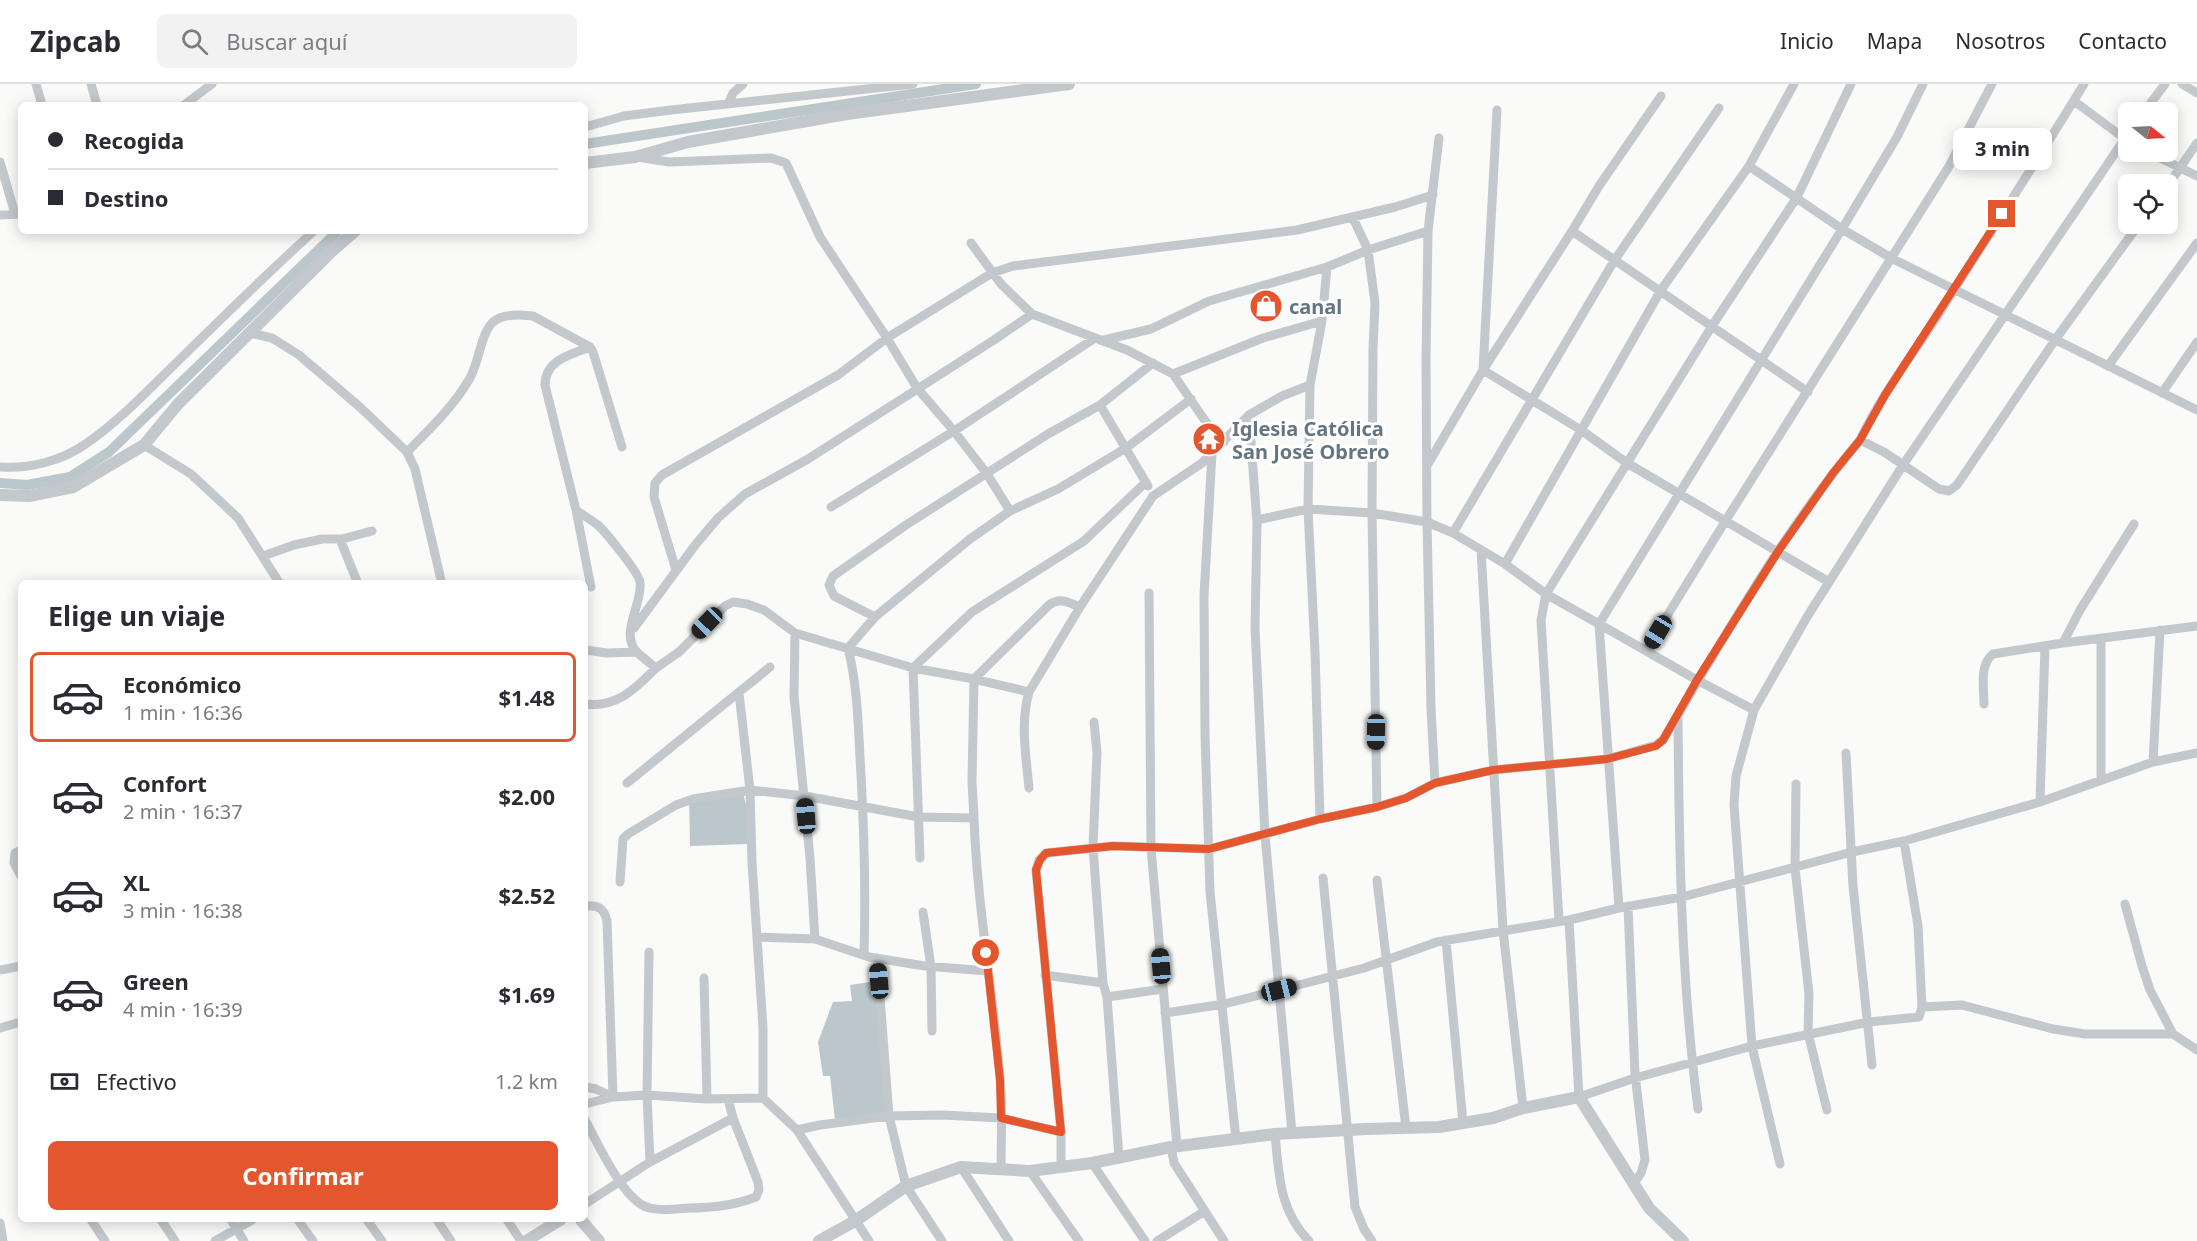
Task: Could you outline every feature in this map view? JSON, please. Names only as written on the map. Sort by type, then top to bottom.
[{"type":"street","points":[[36,84],[41,102]]},
{"type":"street","points":[[91,84],[96,102]]},
{"type":"street","points":[[188,102],[212,84]]},
{"type":"street","points":[[728,104],[733,93],[743,84]]},
{"type":"street","points":[[588,126],[624,116],[913,84]]},
{"type":"street","points":[[588,163],[634,157],[688,142],[847,114],[1069,84]]},
{"type":"street","points":[[1505,564],[1661,290],[1749,166],[1794,84]]},
{"type":"street","points":[[1683,1241],[1649,1208],[1579,1096],[1541,620],[1546,594],[1712,326],[1797,197],[1851,84]]},
{"type":"street","points":[[1633,1185],[1641,1173],[1645,1160],[1635,1078],[1623,907],[1607,759],[1599,624],[1678,492],[1762,361],[1842,229],[1897,137],[1923,84]]},
{"type":"street","points":[[1646,650],[1893,259],[1948,168],[1992,84]]},
{"type":"street","points":[[1061,1167],[1061,1132],[1036,870],[1046,853],[1093,847],[1209,849],[1320,819],[1377,807],[1406,798],[1435,783],[1493,770],[1607,759],[1656,746],[1663,740],[1697,680],[1779,550],[1833,473],[1860,440],[1880,404],[2084,84]]},
{"type":"street","points":[[2152,102],[2165,84]]},
{"type":"street","points":[[2182,84],[2197,93]]},
{"type":"street","points":[[1427,465],[1483,370],[1599,186],[1661,96]]},
{"type":"street","points":[[2074,101],[2118,132]]},
{"type":"street","points":[[1453,533],[1614,261],[1719,108]]},
{"type":"street","points":[[1483,370],[1497,111]]},
{"type":"street","points":[[1435,783],[1427,522],[1428,231],[1439,138]]},
{"type":"street","points":[[2176,174],[2197,143]]},
{"type":"street","points":[[1780,1164],[1752,1046],[1734,790],[1754,710],[1903,465],[2004,314],[2118,151]]},
{"type":"street","points":[[634,157],[680,162],[771,158],[786,163],[820,237],[917,388],[987,474],[1010,511]]},
{"type":"street","points":[[0,162],[18,214],[0,215]]},
{"type":"street","points":[[2166,162],[2197,176]]},
{"type":"street","points":[[1749,166],[1842,229],[1893,259],[2197,410]]},
{"type":"street","points":[[676,570],[654,497],[655,483],[662,475],[838,375],[887,338],[992,273],[1013,266],[1297,230],[1353,218],[1433,195]]},
{"type":"street","points":[[1353,218],[1368,250],[1375,303],[1372,513],[1377,807]]},
{"type":"street","points":[[831,507],[1100,339],[1150,329],[1209,301],[1327,267],[1368,250],[1428,231]]},
{"type":"street","points":[[1572,231],[1808,392]]},
{"type":"street","points":[[0,467],[37,465],[86,444],[124,413],[311,234]]},
{"type":"street","points":[[0,495],[29,496],[74,487],[144,445],[178,404],[331,252],[352,234]]},
{"type":"street","points":[[1860,440],[1939,489],[1949,491],[1957,485],[2055,340],[2132,234]]},
{"type":"street","points":[[971,243],[992,273],[1032,314],[1100,339],[1173,374],[1206,422],[1224,442]]},
{"type":"street","points":[[2108,366],[2197,243]]},
{"type":"street","points":[[1320,819],[1308,509],[1310,385],[1322,321],[1327,267]]},
{"type":"street","points":[[629,633],[718,518],[746,494],[808,459],[1032,314]]},
{"type":"street","points":[[407,452],[452,404],[471,378],[479,360],[487,330],[500,318],[524,315],[534,316],[590,346],[622,447]]},
{"type":"street","points":[[1173,374],[1263,338],[1322,321]]},
{"type":"street","points":[[250,333],[272,338],[299,354],[362,408],[407,452],[415,469],[441,580]]},
{"type":"street","points":[[2162,393],[2197,342]]},
{"type":"street","points":[[590,346],[555,362],[547,371],[545,385],[576,510],[591,587]]},
{"type":"street","points":[[875,617],[834,596],[829,585],[833,576],[906,525],[1048,434],[1100,405],[1153,363]]},
{"type":"street","points":[[1483,370],[1581,430],[1627,462],[1830,582]]},
{"type":"street","points":[[1029,788],[1024,723],[1029,692],[1080,607],[1153,496],[1202,463],[1249,415],[1282,396],[1310,385]]},
{"type":"street","points":[[848,648],[875,617],[970,539],[1010,511],[1058,489],[1126,448],[1191,399]]},
{"type":"street","points":[[1100,405],[1153,496]]},
{"type":"street","points":[[1249,415],[1257,520],[1255,628],[1265,835],[1292,1133]]},
{"type":"street","points":[[144,445],[191,474],[238,518],[278,580]]},
{"type":"street","points":[[1212,453],[1204,596],[1205,735],[1210,892],[1236,1139]]},
{"type":"street","points":[[920,858],[913,668],[972,612],[1084,541],[1146,482]]},
{"type":"street","points":[[1257,520],[1308,509],[1372,513],[1427,522],[1453,533],[1505,564],[1546,594],[1754,710]]},
{"type":"street","points":[[576,510],[599,526],[612,540],[640,580],[640,596],[629,633],[636,652],[656,668]]},
{"type":"street","points":[[2063,643],[2080,610],[2134,524]]},
{"type":"street","points":[[263,556],[294,545],[322,539],[340,539],[372,531]]},
{"type":"street","points":[[340,539],[356,580]]},
{"type":"street","points":[[1480,550],[1503,930],[1523,1108]]},
{"type":"street","points":[[1149,593],[1151,848],[1165,1013],[1174,1163],[1224,1241]]},
{"type":"street","points":[[1001,1168],[999,1069],[976,875],[972,782],[974,679],[1056,600],[1064,600],[1080,607]]},
{"type":"street","points":[[588,704],[598,705],[619,700],[656,668],[679,652],[725,606],[733,602],[764,610],[795,633],[913,668],[1029,692]]},
{"type":"street","points":[[1984,704],[1984,666],[1993,654],[2197,626]]},
{"type":"street","points":[[2153,762],[2160,630]]},
{"type":"street","points":[[795,633],[794,696],[805,796],[814,939]]},
{"type":"street","points":[[2101,639],[2101,780]]},
{"type":"street","points":[[2040,802],[2045,646]]},
{"type":"street","points":[[848,648],[855,675],[863,808],[866,882],[864,955]]},
{"type":"street","points":[[588,650],[607,653],[636,652]]},
{"type":"street","points":[[627,783],[770,667]]},
{"type":"street","points":[[739,693],[750,789],[752,863],[764,1028],[763,1098]]},
{"type":"street","points":[[1678,714],[1682,897],[1692,1063],[1698,1109]]},
{"type":"street","points":[[1094,722],[1097,753],[1093,847],[1119,1158]]},
{"type":"street","points":[[1846,753],[1853,886],[1872,1065]]},
{"type":"street","points":[[1165,1013],[1221,1005],[1279,990],[1388,960],[1446,940],[1564,921],[1623,907],[1682,897],[1852,852],[1904,841],[2040,802],[2153,762],[2197,753]]},
{"type":"street","points":[[1796,784],[1795,868],[1809,994],[1808,1033],[1827,1110]]},
{"type":"street","points":[[620,882],[621,844],[628,834],[676,805],[693,799],[750,789],[805,796],[919,817],[974,818]]},
{"type":"street","points":[[819,1241],[855,1221],[906,1186],[960,1167],[1030,1171],[1092,1163],[1174,1147],[1275,1134],[1439,1127],[1493,1118],[1523,1108],[1579,1096],[1752,1046],[1808,1033],[1869,1022],[1919,1017],[1922,1007],[1918,926],[1904,841]]},
{"type":"street","points":[[18,852],[14,858],[18,868]]},
{"type":"street","points":[[1323,878],[1355,1207],[1372,1241]]},
{"type":"street","points":[[1377,880],[1406,1128]]},
{"type":"street","points":[[2125,904],[2147,982],[2172,1034],[2197,1050]]},
{"type":"street","points":[[588,906],[602,908],[606,913],[613,1097]]},
{"type":"street","points":[[923,912],[931,967],[932,1031]]},
{"type":"street","points":[[758,937],[814,939],[877,958],[931,967],[988,971]]},
{"type":"street","points":[[1446,940],[1462,1123]]},
{"type":"street","points":[[649,952],[650,1162]]},
{"type":"street","points":[[877,958],[890,1116],[906,1186],[942,1241]]},
{"type":"street","points":[[0,970],[18,967]]},
{"type":"street","points":[[1045,975],[1103,983]]},
{"type":"street","points":[[704,978],[707,1099]]},
{"type":"street","points":[[1107,997],[1163,990]]},
{"type":"street","points":[[1922,1007],[1962,1005],[2053,1029],[2085,1034],[2172,1034]]},
{"type":"street","points":[[0,1028],[18,1023]]},
{"type":"street","points":[[588,1088],[613,1097]]},
{"type":"street","points":[[588,1103],[613,1097],[648,1095],[707,1099],[763,1098],[797,1130],[869,1241]]},
{"type":"street","points":[[588,1125],[620,1183],[640,1205],[651,1209],[712,1208],[741,1203],[756,1197],[759,1190],[758,1182],[728,1099]]},
{"type":"street","points":[[797,1130],[890,1116],[942,1114],[1001,1118],[1061,1132]]},
{"type":"street","points":[[588,1202],[650,1162],[733,1118]]},
{"type":"street","points":[[1275,1134],[1280,1188],[1286,1209],[1301,1233],[1309,1241]]},
{"type":"street","points":[[1092,1163],[1145,1241]]},
{"type":"street","points":[[960,1167],[1009,1241]]},
{"type":"street","points":[[1030,1171],[1079,1241]]},
{"type":"street","points":[[1156,1241],[1205,1211]]},
{"type":"street","points":[[0,1222],[3,1241]]},
{"type":"street","points":[[92,1222],[105,1241]]},
{"type":"street","points":[[162,1222],[175,1241]]},
{"type":"street","points":[[232,1222],[244,1241]]},
{"type":"street","points":[[215,1241],[248,1222]]},
{"type":"street","points":[[299,1222],[313,1241]]},
{"type":"street","points":[[368,1222],[382,1241]]},
{"type":"street","points":[[438,1222],[451,1241]]},
{"type":"street","points":[[508,1222],[521,1241]]},
{"type":"street","points":[[526,1241],[557,1222]]},
{"type":"street","points":[[583,1222],[599,1241]]},
{"type":"shaded area","points":[[743,793],[747,809],[747,844],[690,846],[689,798]]},
{"type":"shaded area","points":[[876,981],[886,1113],[835,1120],[830,1076],[823,1076],[818,1042],[833,1002],[852,1001],[850,985]]},
{"type":"waterway","points":[[588,144],[976,84]]},
{"type":"waterway","points":[[0,483],[27,485],[70,477],[109,452],[335,234]]},
{"type":"place","name":"canal","points":[[1266,306]]},
{"type":"place","name":"Iglesia Católica San José Obrero","points":[[1209,439]]},
{"type":"route","points":[[986,953],[1000,1080],[1001,1118],[1061,1132],[1036,870],[1046,853],[1113,846],[1209,849],[1320,819],[1377,807],[1406,798],[1435,783],[1493,770],[1607,759],[1656,746],[1663,740],[1697,680],[1779,550],[1833,473],[1860,440],[1885,395],[2002,214]]}]
